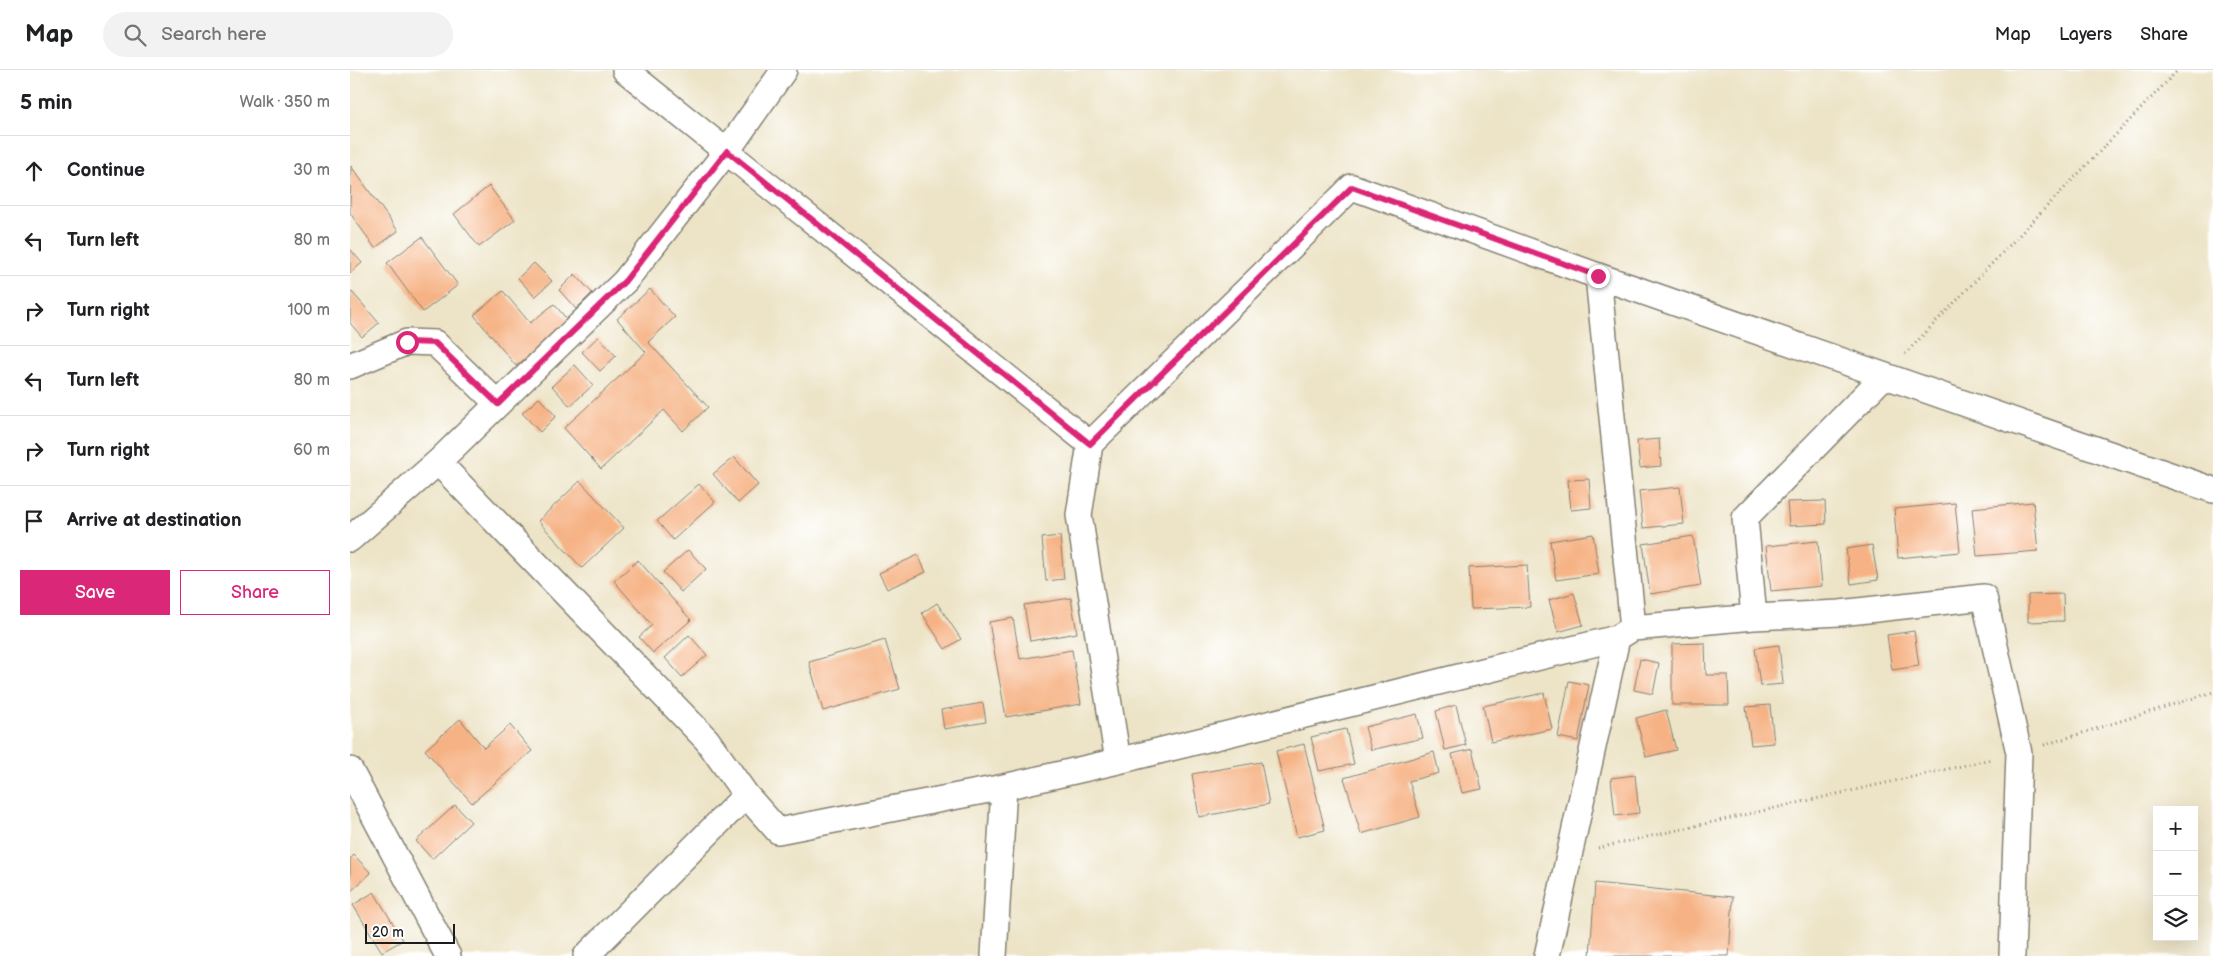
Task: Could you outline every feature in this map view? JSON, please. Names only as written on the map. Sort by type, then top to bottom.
[{"type":"street","points":[[624,70],[1090,444]]},
{"type":"street","points":[[350,539],[438,462],[625,281],[727,151],[784,70]]},
{"type":"street","points":[[1118,761],[1079,515],[1090,444],[1352,187],[1598,276],[2213,490]]},
{"type":"street","points":[[1547,956],[1569,855],[1625,633],[1598,276]]},
{"type":"street","points":[[350,366],[407,342],[435,343],[498,404]]},
{"type":"street","points":[[1754,617],[1745,518],[1884,376]]},
{"type":"street","points":[[438,462],[624,652],[707,740],[746,795],[778,831],[1004,787],[1118,761],[1625,633],[1754,617],[1840,613],[1984,597],[2019,753],[2012,956]]},
{"type":"street","points":[[350,770],[448,956]]},
{"type":"street","points":[[994,956],[1004,787]]},
{"type":"street","points":[[586,956],[746,795]]},
{"type":"path","points":[[1884,376],[2178,70]]},
{"type":"path","points":[[1569,855],[2019,753],[2213,692]]},
{"type":"building","points":[[351,166],[398,231],[375,248],[350,213]]},
{"type":"building","points":[[489,186],[515,220],[479,247],[454,214]]},
{"type":"building","points":[[422,237],[458,285],[423,312],[387,263]]},
{"type":"building","points":[[350,249],[362,263],[350,273]]},
{"type":"building","points":[[534,263],[552,281],[535,297],[518,278]]},
{"type":"building","points":[[575,274],[592,293],[576,309],[559,290]]},
{"type":"building","points":[[650,289],[675,317],[648,342],[708,407],[683,431],[664,410],[601,469],[564,428],[646,352],[617,319]]},
{"type":"building","points":[[503,291],[530,323],[554,304],[569,322],[516,366],[474,315]]},
{"type":"building","points":[[352,292],[379,323],[362,337],[350,323],[350,294]]},
{"type":"building","points":[[598,337],[616,356],[600,371],[582,352]]},
{"type":"building","points":[[575,365],[593,385],[570,406],[552,386]]},
{"type":"building","points":[[539,398],[556,416],[540,432],[522,413]]},
{"type":"building","points":[[1659,439],[1661,466],[1640,468],[1637,441]]},
{"type":"building","points":[[734,457],[758,485],[738,503],[713,474]]},
{"type":"building","points":[[1589,479],[1591,508],[1571,510],[1568,480]]},
{"type":"building","points":[[580,481],[624,528],[582,568],[538,521]]},
{"type":"building","points":[[699,484],[715,502],[673,540],[657,521]]},
{"type":"building","points":[[1680,487],[1684,524],[1643,528],[1639,491]]},
{"type":"building","points":[[1825,501],[1826,524],[1789,526],[1787,502]]},
{"type":"building","points":[[2033,502],[2038,551],[1977,556],[1972,508]]},
{"type":"building","points":[[1955,503],[1960,552],[1898,558],[1894,509]]},
{"type":"building","points":[[1593,534],[1599,574],[1556,580],[1550,541]]},
{"type":"building","points":[[1060,536],[1064,579],[1046,581],[1042,538]]},
{"type":"building","points":[[1693,536],[1701,586],[1650,594],[1643,544]]},
{"type":"building","points":[[1818,541],[1822,586],[1771,591],[1766,546]]},
{"type":"building","points":[[1872,545],[1878,580],[1851,584],[1846,549]]},
{"type":"building","points":[[688,550],[706,569],[681,592],[663,572]]},
{"type":"building","points":[[918,555],[926,572],[887,589],[879,573]]},
{"type":"building","points":[[638,560],[691,620],[653,653],[639,637],[652,625],[614,581]]},
{"type":"building","points":[[1527,565],[1530,607],[1471,609],[1469,568]]},
{"type":"building","points":[[1574,593],[1583,625],[1558,632],[1549,600]]},
{"type":"building","points":[[2063,594],[2064,621],[2028,622],[2028,595]]},
{"type":"building","points":[[1071,598],[1077,633],[1030,641],[1024,605]]},
{"type":"building","points":[[937,603],[961,639],[945,649],[922,613]]},
{"type":"building","points":[[1013,618],[1020,659],[1072,650],[1081,704],[1006,717],[989,622]]},
{"type":"building","points":[[1914,631],[1919,666],[1892,670],[1887,635]]},
{"type":"building","points":[[689,635],[707,655],[682,677],[665,658]]},
{"type":"building","points":[[885,640],[900,689],[823,711],[809,662]]},
{"type":"building","points":[[1705,643],[1706,675],[1728,675],[1729,705],[1672,705],[1672,644]]},
{"type":"building","points":[[1779,645],[1783,684],[1760,686],[1755,648]]},
{"type":"building","points":[[1640,659],[1659,663],[1653,694],[1634,690]]},
{"type":"building","points":[[1569,681],[1589,685],[1578,741],[1558,737]]},
{"type":"building","points":[[1544,693],[1552,729],[1491,742],[1483,706]]},
{"type":"building","points":[[983,703],[986,722],[944,729],[941,710]]},
{"type":"building","points":[[1456,705],[1466,745],[1445,750],[1436,711]]},
{"type":"building","points":[[1770,705],[1774,743],[1751,745],[1746,707]]},
{"type":"building","points":[[1666,710],[1676,750],[1646,757],[1636,718]]},
{"type":"building","points":[[1417,714],[1423,738],[1371,750],[1365,727]]},
{"type":"building","points":[[460,719],[484,748],[510,725],[532,751],[472,803],[425,750]]},
{"type":"building","points":[[1346,729],[1354,764],[1319,771],[1311,737]]},
{"type":"building","points":[[1304,744],[1325,830],[1297,837],[1276,751]]},
{"type":"building","points":[[1472,749],[1482,789],[1462,793],[1452,754]]},
{"type":"building","points":[[1434,752],[1439,773],[1409,781],[1420,817],[1361,834],[1344,778]]},
{"type":"building","points":[[1261,762],[1269,804],[1199,817],[1192,774]]},
{"type":"building","points":[[1635,775],[1639,813],[1615,816],[1611,778]]},
{"type":"building","points":[[455,805],[471,822],[432,859],[416,841]]},
{"type":"building","points":[[354,855],[371,873],[350,892],[350,859]]},
{"type":"building","points":[[1595,883],[1733,897],[1729,956],[1590,956]]},
{"type":"building","points":[[374,892],[403,940],[382,952],[353,905]]},
{"type":"route","points":[[407,342],[435,343],[498,404],[625,281],[727,151],[1090,444],[1352,187],[1598,276]]}]
